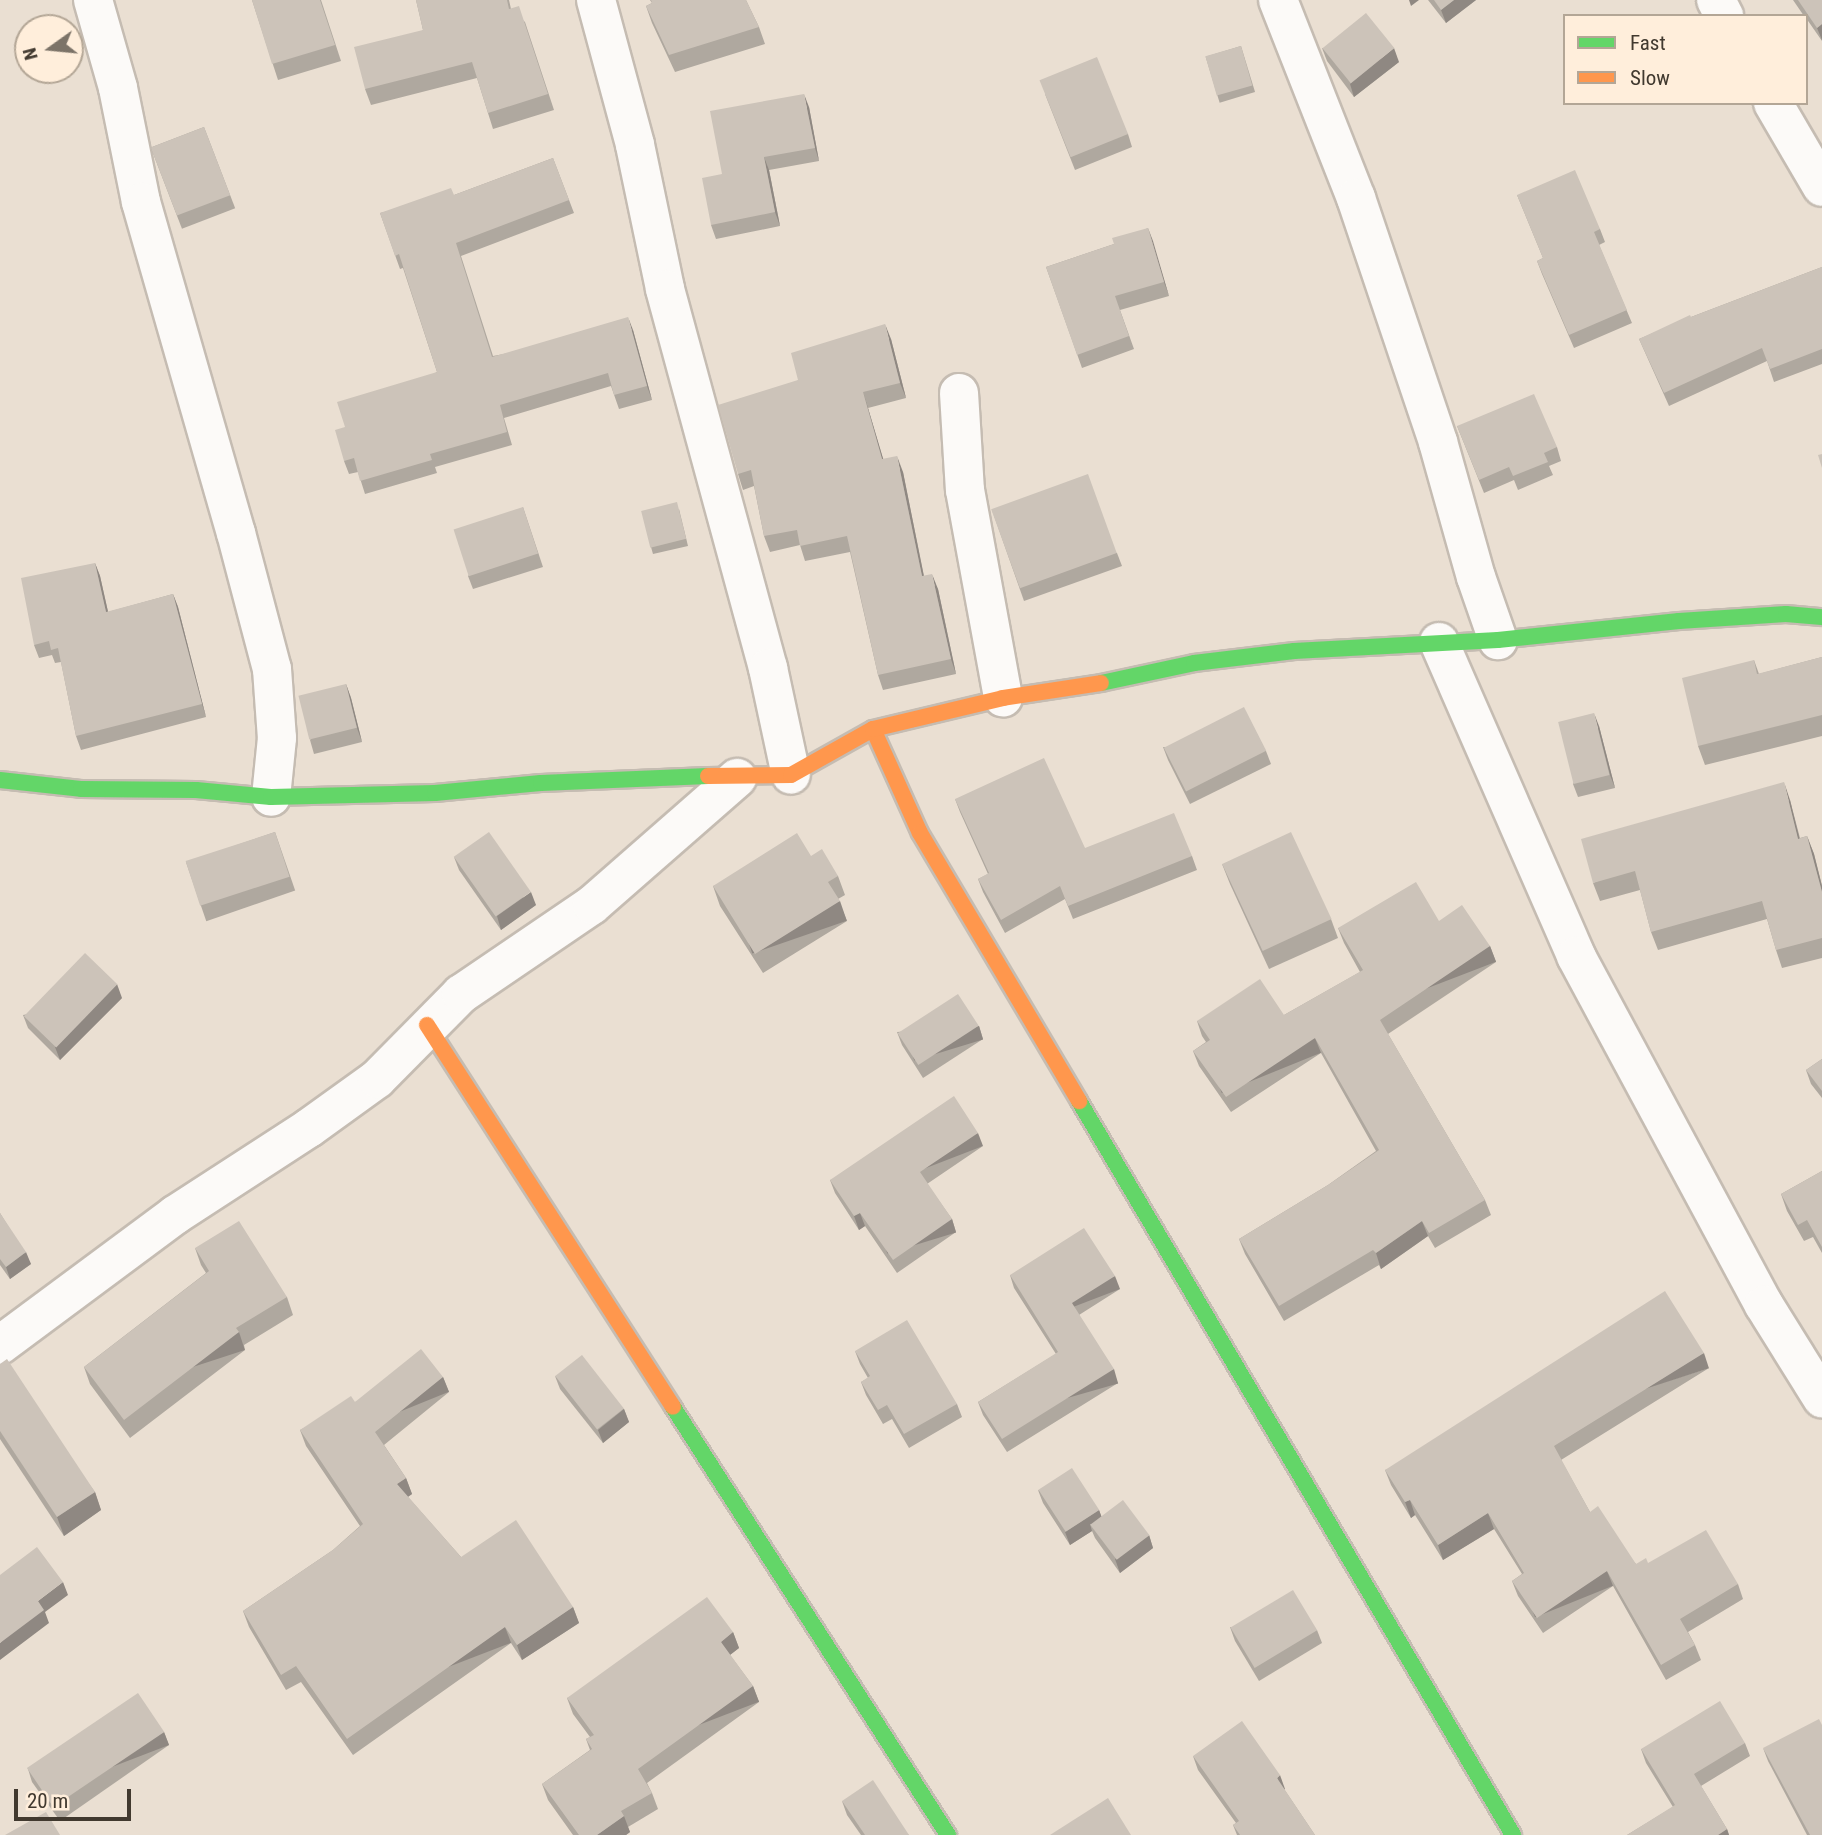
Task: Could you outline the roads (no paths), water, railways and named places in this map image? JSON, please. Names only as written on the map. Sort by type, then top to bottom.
[{"type":"street","points":[[93,0],[118,88],[141,202],[272,669],[277,738],[271,797]]},
{"type":"street","points":[[596,0],[635,145],[665,289],[768,668],[791,775]]},
{"type":"street","points":[[1278,0],[1356,198],[1438,442],[1476,577],[1498,640]]},
{"type":"street","points":[[1774,105],[1822,187]]},
{"type":"street","points":[[960,393],[965,490],[1003,698]]},
{"type":"street","points":[[0,780],[81,789],[196,790],[271,797],[435,793],[669,776],[737,778],[791,775],[873,729],[1003,698],[1088,686],[1194,663],[1294,650],[1498,640],[1679,621],[1786,614],[1822,617]]},
{"type":"street","points":[[1439,642],[1576,956],[1763,1306],[1822,1398]]},
{"type":"street","points":[[873,729],[920,833],[1513,1835]]},
{"type":"street","points":[[0,1345],[175,1215],[309,1128],[377,1079],[461,994],[592,905],[737,778]]},
{"type":"street","points":[[427,1026],[948,1835]]}]
